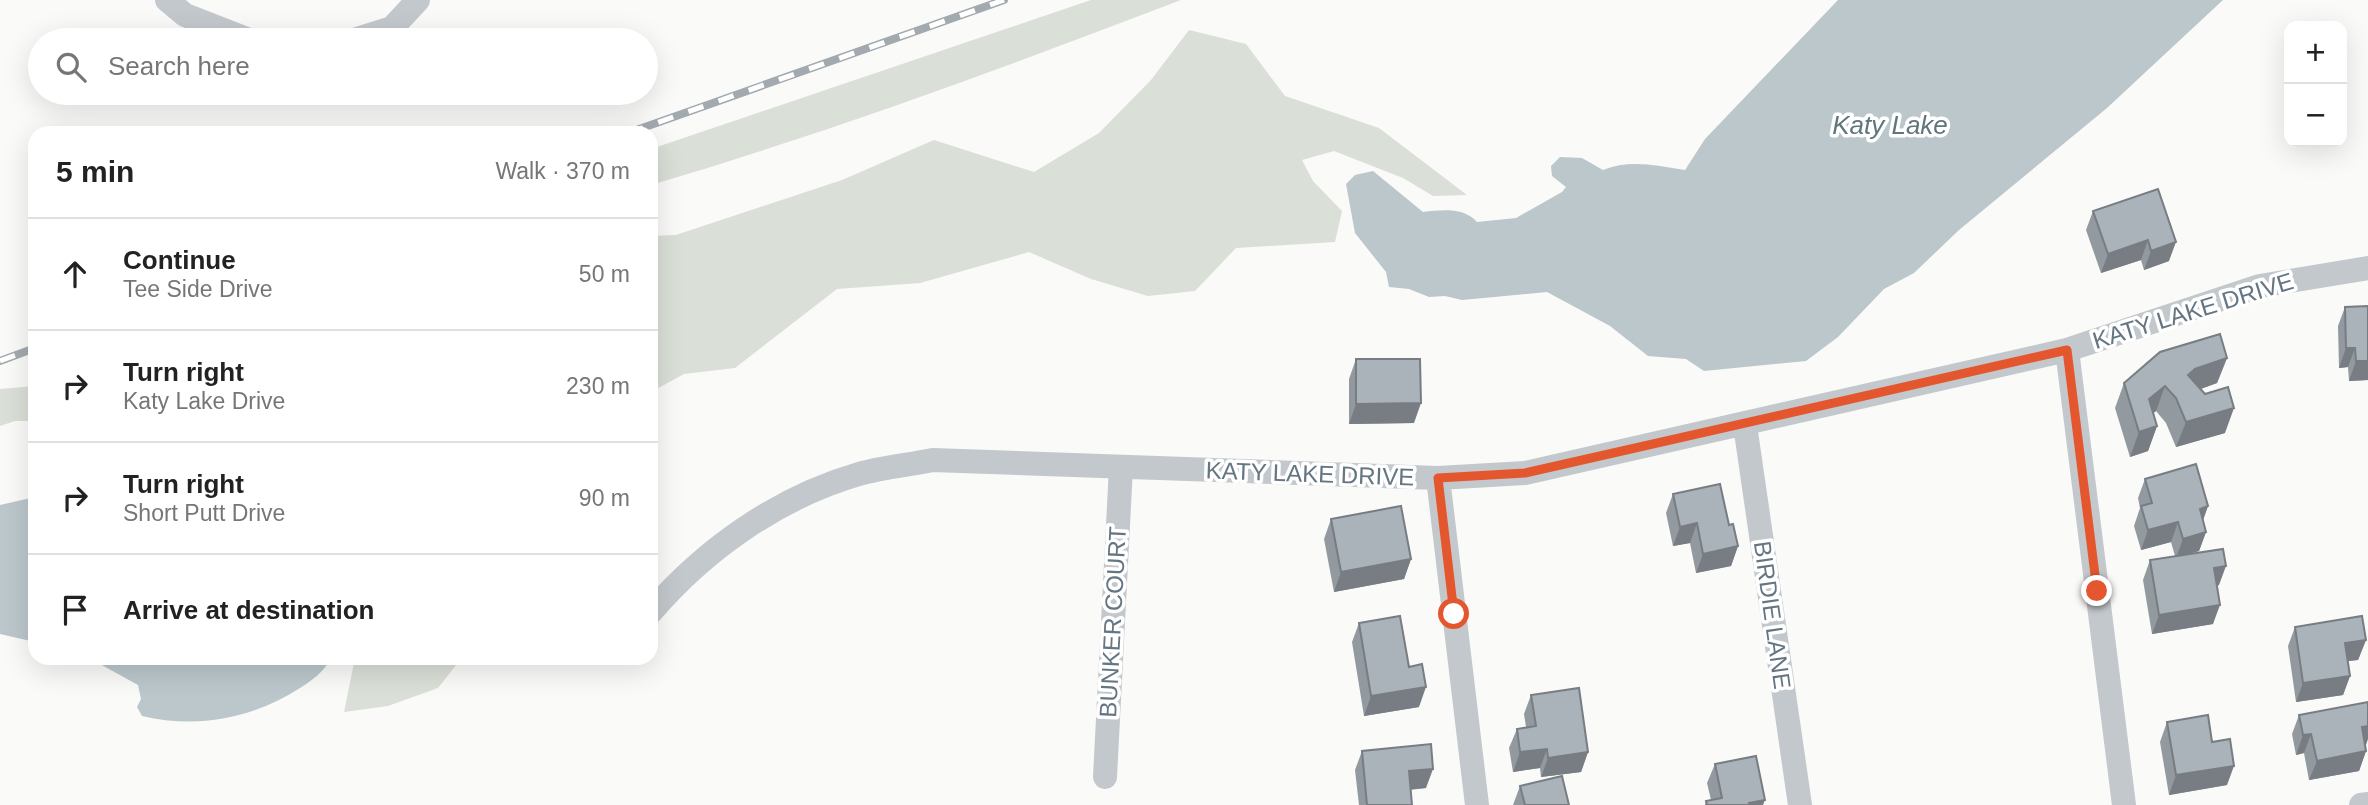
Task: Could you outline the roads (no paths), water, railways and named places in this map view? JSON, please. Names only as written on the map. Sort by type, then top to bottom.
[{"type":"street","points":[[167,0],[185,15],[218,28]]},
{"type":"street","points":[[392,28],[418,0]]},
{"type":"street","name":"KATY LAKE DRIVE","points":[[658,604],[681,577],[723,543],[786,504],[859,474],[933,460],[1438,478],[1525,473],[2067,350],[2260,286],[2368,268]]},
{"type":"street","points":[[2067,350],[2124,805]]},
{"type":"street","name":"BIRDIE LANE","points":[[1745,425],[1800,805]]},
{"type":"street","name":"BUNKER COURT","points":[[1105,777],[1121,467]]},
{"type":"street","points":[[1438,478],[1477,805]]},
{"type":"street","points":[[2361,805],[2368,804]]},
{"type":"water","name":"Katy Lake","points":[[1838,0],[2223,0],[2107,108],[1959,230],[1914,273],[1884,289],[1838,337],[1806,361],[1704,371],[1686,359],[1648,356],[1610,326],[1547,292],[1462,300],[1445,296],[1429,297],[1409,289],[1389,287],[1386,272],[1355,233],[1346,184],[1355,175],[1373,171],[1423,212],[1459,212],[1477,222],[1516,218],[1562,192],[1566,187],[1552,176],[1551,166],[1560,157],[1582,158],[1603,170],[1633,164],[1685,170],[1705,139]]},
{"type":"water","points":[[28,499],[28,640],[0,634],[0,505]]},
{"type":"water","points":[[102,665],[326,665],[309,682],[282,699],[224,719],[183,721],[142,716],[137,707],[141,699],[138,685]]},
{"type":"railway","points":[[648,126],[1004,0]]},
{"type":"railway","points":[[0,361],[28,351]]}]
